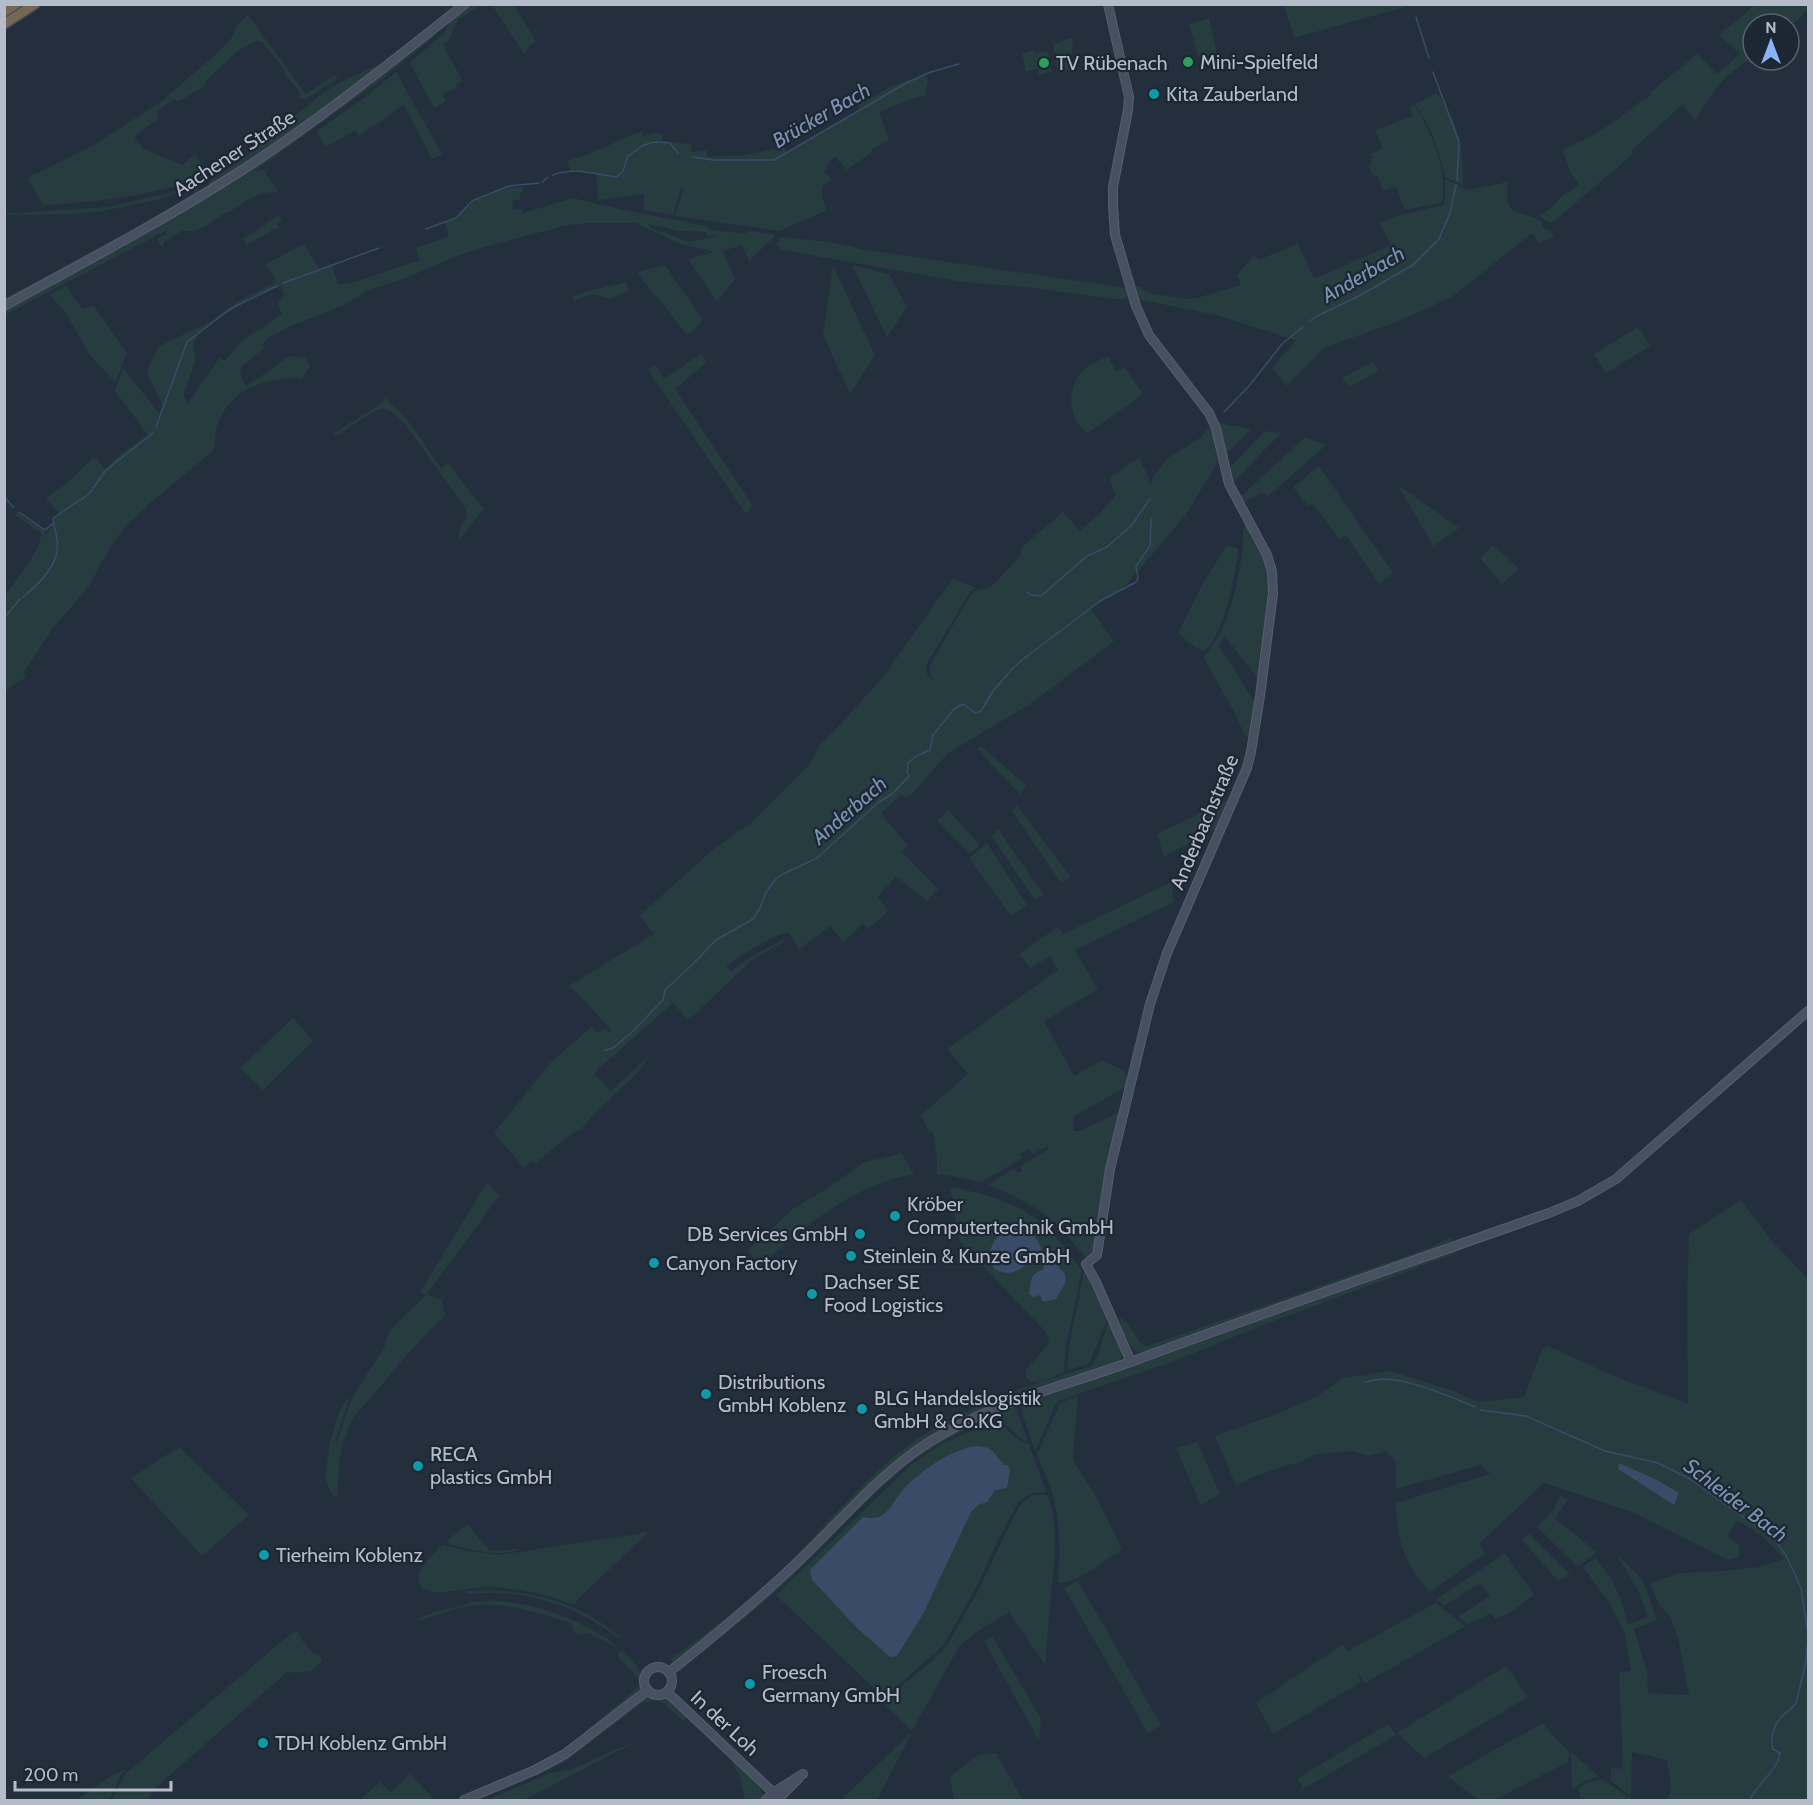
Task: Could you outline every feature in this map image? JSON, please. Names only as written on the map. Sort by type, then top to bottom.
[{"type":"highway","points":[[4,12],[16,4]]},
{"type":"highway","points":[[4,24],[34,4]]},
{"type":"main road","name":"Aachener Straße","points":[[4,306],[207,192],[256,161],[332,107],[465,4]]},
{"type":"main road","name":"Anderbachstraße","points":[[1108,4],[1129,97],[1113,187],[1114,232],[1136,306],[1149,335],[1203,404],[1213,421],[1229,484],[1267,555],[1273,585],[1260,696],[1247,768],[1167,953],[1150,1004],[1110,1169],[1097,1255],[1086,1264],[1131,1362]]},
{"type":"main road","points":[[669,1672],[757,1601],[902,1462],[929,1442],[958,1425],[988,1411],[1578,1201],[1616,1179],[1631,1167],[1809,1011]]},
{"type":"main road","points":[[662,1668],[669,1672],[672,1682],[667,1692],[655,1695],[648,1690],[645,1678],[650,1670],[662,1668]]},
{"type":"main road","points":[[464,1800],[535,1770],[565,1754],[648,1690]]},
{"type":"main road","name":"In der Loh","points":[[667,1692],[778,1798]]},
{"type":"main road","points":[[766,1800],[778,1798]]},
{"type":"green space","points":[[471,5],[481,5],[459,19],[448,41],[443,45],[462,80],[455,85],[457,88],[443,94],[445,102],[434,108],[410,63],[445,32],[450,20]]},
{"type":"green space","points":[[492,5],[514,5],[536,41],[527,47],[528,50],[524,54]]},
{"type":"green space","points":[[1284,5],[1405,5],[1405,7],[1294,38]]},
{"type":"green space","points":[[1755,5],[1808,5],[1808,10],[1801,17],[1801,12],[1747,12]]},
{"type":"green space","points":[[248,15],[306,94],[335,75],[338,78],[306,99],[301,98],[285,71],[263,43],[259,41],[245,46],[201,88],[178,101],[175,99],[158,110],[157,120],[136,135],[135,139],[144,149],[182,165],[195,154],[205,170],[205,177],[165,189],[125,197],[43,205],[27,178],[94,145],[162,101],[231,39],[238,24]]},
{"type":"green space","points":[[1741,17],[1741,65],[1716,88],[1695,120],[1682,105],[1631,151],[1633,154],[1559,217],[1550,223],[1539,216],[1579,185],[1572,175],[1562,150],[1584,140],[1642,102],[1697,54],[1717,74],[1740,54],[1719,35]]},
{"type":"green space","points":[[1209,18],[1217,53],[1204,57],[1198,56],[1189,24]]},
{"type":"green space","points":[[442,27],[430,40],[378,82],[255,171],[263,169],[278,192],[264,193],[251,198],[202,228],[181,231],[163,243],[163,249],[157,239],[167,234],[165,231],[5,315],[5,310],[167,220],[250,170],[334,110]]},
{"type":"green space","points":[[1073,37],[1071,70],[1058,71],[1053,45]]},
{"type":"green space","points":[[1034,50],[1035,53],[1048,51],[1052,72],[1039,75],[1038,69],[1026,72],[1022,53]]},
{"type":"green space","points":[[387,61],[278,141],[211,186],[208,185],[210,181],[240,161],[323,93]]},
{"type":"green space","points":[[396,72],[442,154],[432,159],[404,105],[359,136],[356,130],[325,147],[317,131]]},
{"type":"green space","points":[[925,76],[928,80],[925,96],[879,112],[889,140],[871,150],[872,152],[847,170],[835,157],[830,161],[824,172],[832,180],[822,186],[822,196],[827,210],[779,231],[675,216],[684,188],[681,188],[673,215],[644,210],[644,194],[597,200],[596,175],[571,171],[567,161],[642,131],[643,136],[658,132],[659,135],[662,134],[663,141],[691,144],[692,152],[706,150],[708,157],[745,155],[784,147],[787,152],[860,109],[858,105],[894,85]]},
{"type":"green space","points":[[1437,93],[1452,117],[1458,136],[1463,166],[1463,186],[1445,177],[1434,139],[1415,104]]},
{"type":"green space","points":[[1414,104],[1427,127],[1441,164],[1442,203],[1405,210],[1396,187],[1383,190],[1378,177],[1373,175],[1368,166],[1371,165],[1372,153],[1383,149],[1375,130],[1413,116],[1410,106]]},
{"type":"green space","points":[[1445,179],[1468,190],[1508,182],[1507,194],[1510,208],[1542,221],[1543,228],[1551,231],[1554,237],[1539,243],[1532,233],[1452,297],[1394,323],[1325,347],[1286,386],[1272,368],[1296,340],[1216,315],[1137,299],[1133,287],[1140,287],[1149,293],[1188,299],[1241,285],[1237,275],[1254,255],[1258,260],[1298,244],[1314,279],[1391,245],[1380,223],[1400,215],[1443,205]]},
{"type":"green space","points":[[193,187],[196,187],[200,191],[194,197],[5,303],[5,298],[190,196],[195,188]]},
{"type":"green space","points":[[509,187],[523,187],[520,199],[512,201],[513,210],[522,209],[523,213],[573,198],[707,226],[709,229],[745,234],[748,231],[775,236],[749,261],[742,245],[723,251],[735,279],[717,302],[688,259],[714,252],[678,243],[636,223],[589,223],[564,226],[454,257],[406,278],[368,290],[346,304],[288,327],[270,337],[262,344],[265,347],[241,367],[240,373],[246,387],[288,357],[306,358],[310,366],[302,379],[277,380],[259,384],[243,391],[227,406],[217,427],[213,451],[151,502],[123,529],[102,561],[90,585],[53,628],[24,672],[26,677],[5,691],[5,596],[31,559],[40,542],[41,533],[15,515],[17,512],[44,530],[46,535],[59,513],[46,498],[66,484],[94,457],[105,469],[122,453],[148,435],[115,391],[123,368],[159,413],[163,406],[147,372],[160,346],[209,322],[239,301],[275,283],[275,278],[265,265],[304,244],[320,270],[332,265],[338,285],[355,282],[420,260],[416,248],[449,236],[445,223],[456,219],[472,202]],"holes":[[[649,224],[678,231],[705,232],[707,235],[718,236],[689,242],[649,227]],[[281,286],[284,295],[277,303],[282,314],[241,342],[225,361],[220,357],[189,402],[184,397],[184,392],[195,360],[194,342],[199,335],[208,326],[233,310]]]},
{"type":"green space","points":[[182,190],[162,199],[103,211],[5,215],[108,207]]},
{"type":"green space","points":[[279,215],[282,221],[277,224],[280,228],[274,229],[247,245],[243,239]]},
{"type":"green space","points":[[781,237],[830,242],[867,250],[1128,288],[1129,296],[1125,299],[1113,299],[1027,287],[962,282],[782,250],[776,244]]},
{"type":"green space","points":[[665,265],[703,320],[694,330],[686,334],[637,272]]},
{"type":"green space","points":[[852,265],[889,274],[907,307],[887,337]]},
{"type":"green space","points":[[833,266],[875,355],[850,394],[823,335]]},
{"type":"green space","points":[[627,282],[628,291],[611,299],[593,294],[573,300],[573,297],[586,292]]},
{"type":"green space","points":[[66,286],[82,309],[93,305],[127,353],[115,382],[89,354],[66,313],[50,295]]},
{"type":"green space","points":[[1638,327],[1650,346],[1606,373],[1594,354]]},
{"type":"green space","points":[[702,353],[706,363],[675,389],[753,506],[746,514],[648,370],[655,365],[664,379]]},
{"type":"green space","points":[[1108,356],[1116,372],[1124,367],[1143,394],[1088,433],[1073,414],[1071,397],[1073,389],[1082,371]]},
{"type":"green space","points":[[1373,362],[1379,371],[1349,387],[1342,378]]},
{"type":"green space","points":[[384,396],[406,418],[441,468],[448,463],[484,509],[460,539],[459,534],[466,517],[466,509],[405,424],[395,414],[383,408],[336,436],[334,433],[382,403]]},
{"type":"green space","points":[[1212,424],[1219,460],[1185,516],[1126,585],[1091,609],[1114,641],[1027,706],[948,753],[913,793],[906,798],[901,795],[881,813],[907,845],[902,852],[938,889],[927,901],[896,876],[878,897],[889,911],[869,928],[863,924],[843,942],[830,926],[799,949],[788,932],[764,942],[726,966],[731,971],[756,954],[784,939],[785,941],[753,959],[687,1019],[673,1003],[597,1070],[595,1075],[611,1091],[650,1055],[638,1072],[582,1128],[563,1140],[536,1163],[531,1161],[524,1168],[494,1133],[552,1061],[592,1027],[597,1033],[605,1028],[612,1031],[569,986],[654,934],[639,916],[715,848],[751,823],[807,767],[817,753],[816,749],[883,677],[953,578],[976,588],[971,591],[926,665],[927,674],[934,682],[929,672],[931,663],[973,591],[988,588],[994,584],[1019,557],[1024,545],[1063,512],[1080,531],[1116,495],[1109,478],[1139,458],[1150,486],[1153,477],[1167,459],[1200,438]]},
{"type":"green space","points":[[1217,424],[1252,429],[1224,455]]},
{"type":"green space","points":[[1265,431],[1281,433],[1232,484],[1227,470]]},
{"type":"green space","points":[[1305,437],[1326,445],[1268,496],[1261,493],[1241,504],[1238,499]]},
{"type":"green space","points":[[1319,466],[1393,573],[1379,584],[1346,535],[1339,539],[1313,504],[1308,506],[1293,487]]},
{"type":"green space","points":[[1398,485],[1459,528],[1433,546]]},
{"type":"green space","points":[[1245,522],[1265,556],[1271,580],[1260,682],[1225,636],[1219,646],[1256,704],[1246,763],[1218,830],[1214,829],[1164,857],[1157,834],[1228,800],[1244,758],[1249,737],[1244,734],[1235,713],[1203,657],[1219,634],[1230,609],[1240,568]]},
{"type":"green space","points":[[1227,545],[1239,549],[1232,588],[1218,631],[1205,651],[1196,648],[1178,633],[1202,585]]},
{"type":"green space","points":[[1493,545],[1519,569],[1502,584],[1480,558]]},
{"type":"green space","points":[[981,746],[1027,786],[1020,794],[977,749]]},
{"type":"green space","points":[[1017,805],[1071,877],[1061,883],[1012,811]]},
{"type":"green space","points":[[948,810],[980,845],[970,854],[937,821]]},
{"type":"green space","points":[[998,829],[1043,894],[1035,900],[992,837]]},
{"type":"green space","points":[[987,843],[1027,905],[1011,916],[969,858]]},
{"type":"green space","points":[[1171,882],[1174,902],[1075,950],[1098,989],[1044,1021],[1074,1076],[1102,1060],[1124,1071],[1128,1079],[1126,1087],[1073,1117],[1074,1131],[1080,1131],[1121,1111],[1099,1213],[1095,1251],[1092,1256],[1086,1257],[1045,1215],[1018,1198],[989,1185],[1012,1169],[1018,1173],[1022,1171],[1020,1166],[1049,1149],[1048,1146],[1033,1154],[1029,1149],[1020,1154],[1022,1158],[982,1182],[937,1174],[933,1132],[929,1133],[921,1115],[968,1074],[947,1049],[1058,970],[1050,956],[1030,968],[1019,954],[1058,927],[1064,934]]},
{"type":"green space","points":[[293,1018],[313,1041],[263,1090],[240,1068]]},
{"type":"green space","points":[[901,1152],[914,1175],[878,1184],[845,1200],[830,1209],[760,1266],[748,1250],[794,1208],[833,1185],[864,1162]]},
{"type":"green space","points":[[487,1182],[499,1196],[427,1294],[442,1300],[445,1315],[414,1347],[354,1417],[343,1444],[338,1491],[337,1496],[333,1497],[325,1478],[330,1441],[341,1407],[350,1396],[335,1442],[337,1442],[351,1399],[384,1348],[389,1331],[426,1295],[420,1292]]},
{"type":"green space","points":[[950,1187],[1001,1200],[1025,1211],[1051,1232],[1082,1270],[1066,1346],[1064,1372],[1046,1380],[1034,1382],[1026,1377],[1025,1371],[1049,1340],[1045,1331],[961,1243]]},
{"type":"green space","points":[[1741,1200],[1773,1242],[1808,1279],[1808,1800],[1667,1800],[1671,1787],[1667,1760],[1632,1752],[1631,1796],[1611,1781],[1611,1767],[1623,1769],[1619,1672],[1631,1671],[1624,1631],[1608,1601],[1583,1567],[1595,1558],[1607,1572],[1616,1588],[1628,1624],[1648,1617],[1639,1592],[1618,1557],[1639,1576],[1657,1620],[1634,1629],[1647,1672],[1648,1693],[1689,1695],[1678,1638],[1670,1616],[1660,1606],[1650,1584],[1679,1573],[1725,1571],[1763,1566],[1784,1559],[1774,1547],[1737,1521],[1727,1536],[1739,1545],[1739,1557],[1729,1560],[1635,1513],[1544,1483],[1479,1544],[1485,1553],[1430,1592],[1408,1561],[1400,1541],[1396,1503],[1490,1474],[1481,1465],[1396,1489],[1396,1463],[1386,1451],[1369,1456],[1352,1451],[1316,1454],[1295,1465],[1294,1463],[1252,1477],[1236,1486],[1215,1436],[1277,1414],[1316,1397],[1343,1378],[1390,1371],[1454,1391],[1478,1402],[1524,1397],[1542,1349],[1548,1346],[1609,1374],[1688,1404],[1689,1234]]},
{"type":"green space","points":[[1449,1238],[1453,1240],[1451,1245],[1142,1353],[1134,1351],[1117,1322],[1120,1318],[1126,1321],[1142,1345],[1148,1346],[1429,1248]]},
{"type":"green space","points":[[1452,1250],[1456,1253],[1169,1363],[1060,1400],[1056,1404],[1035,1451],[1021,1405]]},
{"type":"green space","points":[[1086,1270],[1109,1315],[1089,1364],[1067,1370],[1069,1346]]},
{"type":"green space","points":[[1112,1322],[1121,1347],[1119,1361],[1016,1398],[1014,1393],[1016,1390],[1091,1366],[1098,1355],[1107,1325]]},
{"type":"green space","points":[[1010,1392],[1013,1399],[961,1420],[929,1438],[782,1574],[693,1650],[672,1663],[670,1659],[726,1618],[778,1573],[864,1484],[900,1452],[942,1424]]},
{"type":"green space","points":[[1078,1395],[1073,1458],[1094,1493],[1122,1549],[1082,1576],[1058,1583],[1057,1512],[1051,1489],[1037,1454],[1060,1404]]},
{"type":"green space","points":[[1012,1405],[1016,1408],[1028,1442],[1004,1424],[990,1421],[963,1431],[923,1454],[896,1474],[782,1586],[680,1672],[678,1671],[781,1583],[877,1488],[914,1456],[962,1426]]},
{"type":"green space","points":[[991,1423],[1006,1428],[1018,1439],[1029,1444],[1046,1492],[1032,1493],[1019,1501],[978,1584],[943,1646],[890,1692],[879,1693],[776,1595],[912,1464],[943,1443]]},
{"type":"green space","points":[[1197,1442],[1220,1494],[1201,1505],[1176,1448]]},
{"type":"green space","points":[[179,1447],[249,1515],[202,1556],[131,1478]]},
{"type":"green space","points":[[1033,1495],[1047,1495],[1055,1532],[1045,1665],[1009,1612],[960,1645],[912,1731],[871,1691],[879,1696],[890,1695],[931,1662],[947,1645],[977,1593],[1015,1514],[1023,1501]]},
{"type":"green space","points":[[1560,1496],[1568,1499],[1555,1519],[1597,1552],[1578,1567],[1537,1527],[1555,1508]]},
{"type":"green space","points":[[467,1524],[490,1551],[520,1549],[503,1553],[486,1552],[446,1542]]},
{"type":"green space","points":[[649,1532],[574,1605],[532,1592],[510,1589],[482,1587],[434,1592],[422,1586],[419,1581],[422,1567],[443,1545],[499,1555]]},
{"type":"green space","points":[[1529,1534],[1570,1574],[1558,1581],[1522,1540]]},
{"type":"green space","points":[[1505,1553],[1534,1595],[1511,1612],[1495,1619],[1491,1613],[1467,1625],[1458,1617],[1490,1596],[1480,1583],[1444,1606],[1437,1599]]},
{"type":"green space","points":[[1078,1581],[1161,1725],[1148,1733],[1064,1588]]},
{"type":"green space","points":[[467,1591],[509,1591],[560,1602],[591,1616],[620,1637],[619,1639],[584,1616],[548,1601],[509,1594],[467,1594]]},
{"type":"green space","points":[[492,1601],[520,1604],[560,1615],[605,1637],[616,1647],[588,1633],[580,1635],[574,1632],[572,1624],[534,1612],[496,1605],[470,1606],[415,1620],[438,1611],[469,1604],[469,1602]]},
{"type":"green space","points":[[1436,1603],[1465,1626],[1365,1683],[1356,1671],[1361,1682],[1273,1734],[1256,1703],[1342,1645],[1348,1651]]},
{"type":"green space","points":[[293,1632],[297,1632],[307,1647],[321,1657],[322,1661],[311,1671],[286,1673],[153,1790],[149,1800],[112,1800],[125,1774]]},
{"type":"green space","points":[[993,1637],[1041,1719],[1039,1741],[984,1641]]},
{"type":"green space","points":[[623,1651],[640,1673],[642,1689],[594,1729],[580,1737],[639,1686],[638,1677],[618,1658],[619,1652]]},
{"type":"green space","points":[[1506,1666],[1528,1697],[1424,1758],[1397,1733]]},
{"type":"green space","points":[[652,1696],[666,1697],[676,1703],[689,1718],[682,1720],[662,1702],[655,1700],[642,1703],[566,1761],[478,1800],[471,1800],[572,1753],[643,1699]]},
{"type":"green space","points":[[1543,1723],[1569,1751],[1568,1762],[1494,1800],[1479,1800],[1448,1776]]},
{"type":"green space","points":[[1388,1724],[1396,1735],[1303,1789],[1298,1778]]},
{"type":"green space","points":[[912,1732],[877,1800],[841,1800]]},
{"type":"green space","points":[[643,1738],[527,1800],[486,1800],[548,1774],[572,1769]]},
{"type":"green space","points":[[1571,1752],[1599,1777],[1585,1781],[1572,1789]]},
{"type":"green space","points":[[996,1753],[1023,1800],[954,1800],[950,1777],[978,1755]]},
{"type":"green space","points":[[730,1755],[760,1787],[764,1796],[761,1800],[745,1800],[740,1777]]},
{"type":"green space","points":[[126,1769],[109,1800],[78,1798],[114,1775]]},
{"type":"green space","points":[[410,1774],[435,1800],[360,1800],[380,1782],[391,1792]]},
{"type":"green space","points":[[1602,1779],[1632,1800],[1581,1800],[1579,1788]]},
{"type":"water","points":[[1017,1225],[1036,1238],[1047,1263],[1054,1262],[1065,1274],[1065,1284],[1056,1299],[1043,1302],[1040,1295],[1033,1297],[1029,1294],[1032,1278],[1044,1268],[1041,1261],[1036,1259],[1011,1273],[994,1268],[990,1253],[993,1244],[1003,1231]]},
{"type":"water","points":[[976,1446],[991,1450],[1004,1465],[1008,1465],[1010,1470],[1007,1488],[995,1490],[987,1502],[978,1505],[971,1512],[924,1612],[897,1656],[890,1657],[857,1628],[812,1580],[810,1570],[863,1517],[875,1518],[884,1514],[902,1491],[926,1469],[956,1452]]},
{"type":"water","points":[[1619,1463],[1679,1493],[1674,1505],[1618,1469]]},
{"type":"waterway","name":"Anderbach","points":[[1416,17],[1429,58]]},
{"type":"waterway","name":"Brücker Bach","points":[[692,157],[713,160],[774,160],[908,82],[959,64]]},
{"type":"waterway","name":"Anderbach","points":[[1433,72],[1459,142],[1457,180]]},
{"type":"waterway","name":"Brücker Bach","points":[[553,175],[577,171],[617,177],[623,171],[628,156],[644,145],[655,142],[670,143],[678,153]]},
{"type":"waterway","name":"Brücker Bach","points":[[542,182],[548,177]]},
{"type":"waterway","name":"Brücker Bach","points":[[426,229],[456,218],[472,201],[499,190],[509,186],[539,183]]},
{"type":"waterway","name":"Anderbach","points":[[1310,321],[1413,265],[1439,239],[1450,213],[1456,185]]},
{"type":"waterway","name":"Brücker Bach","points":[[283,283],[379,248]]},
{"type":"waterway","name":"Brücker Bach","points":[[156,427],[187,342],[230,309],[277,286]]},
{"type":"waterway","name":"Anderbach","points":[[1224,412],[1249,386],[1282,344],[1303,327]]},
{"type":"waterway","name":"Brücker Bach","points":[[23,597],[48,572],[56,556],[57,539],[53,519],[89,494],[106,470],[153,433]]},
{"type":"waterway","points":[[4,496],[13,507]]},
{"type":"waterway","points":[[1027,592],[1041,596],[1087,556],[1107,547],[1131,526],[1150,499]]},
{"type":"waterway","points":[[19,512],[45,530],[52,524]]},
{"type":"waterway","name":"Anderbach","points":[[605,1050],[613,1048],[633,1031],[663,1000],[665,990],[716,940],[753,919],[766,892],[776,879],[817,858],[879,802],[892,794],[909,776],[908,763],[916,756],[930,750],[933,735],[954,709],[963,704],[975,713],[981,711],[993,691],[1022,660],[1100,601],[1136,582],[1138,578],[1136,566],[1150,546],[1151,519]]},
{"type":"waterway","name":"Brücker Bach","points":[[4,618],[20,599]]},
{"type":"waterway","name":"Schleider Bach","points":[[1365,1382],[1384,1379],[1405,1382],[1430,1389],[1475,1407]]},
{"type":"waterway","name":"Schleider Bach","points":[[1480,1410],[1526,1416],[1605,1451],[1658,1463],[1690,1479],[1775,1540],[1787,1557],[1801,1588],[1808,1639],[1805,1666],[1796,1703],[1780,1719],[1773,1731],[1772,1746],[1780,1753],[1778,1759],[1750,1800]]},
{"type":"place","name":"Mini-Spielfeld","points":[[1188,62]]},
{"type":"place","name":"TV Rübenach","points":[[1044,63]]},
{"type":"place","name":"Kita Zauberland","points":[[1154,94]]},
{"type":"place","name":"Kröber Computertechnik GmbH","points":[[895,1216]]},
{"type":"place","name":"DB Services GmbH","points":[[860,1234]]},
{"type":"place","name":"Steinlein & Kunze GmbH","points":[[851,1256]]},
{"type":"place","name":"Canyon Factory","points":[[654,1263]]},
{"type":"place","name":"Dachser SE Food Logistics","points":[[812,1294]]},
{"type":"place","name":"Distributions GmbH Koblenz","points":[[706,1394]]},
{"type":"place","name":"BLG Handelslogistik GmbH & Co.KG","points":[[862,1409]]},
{"type":"place","name":"RECA plastics GmbH","points":[[418,1466]]},
{"type":"place","name":"Tierheim Koblenz","points":[[264,1555]]},
{"type":"place","name":"Froesch Germany GmbH","points":[[750,1684]]},
{"type":"place","name":"TDH Koblenz GmbH","points":[[263,1743]]}]
